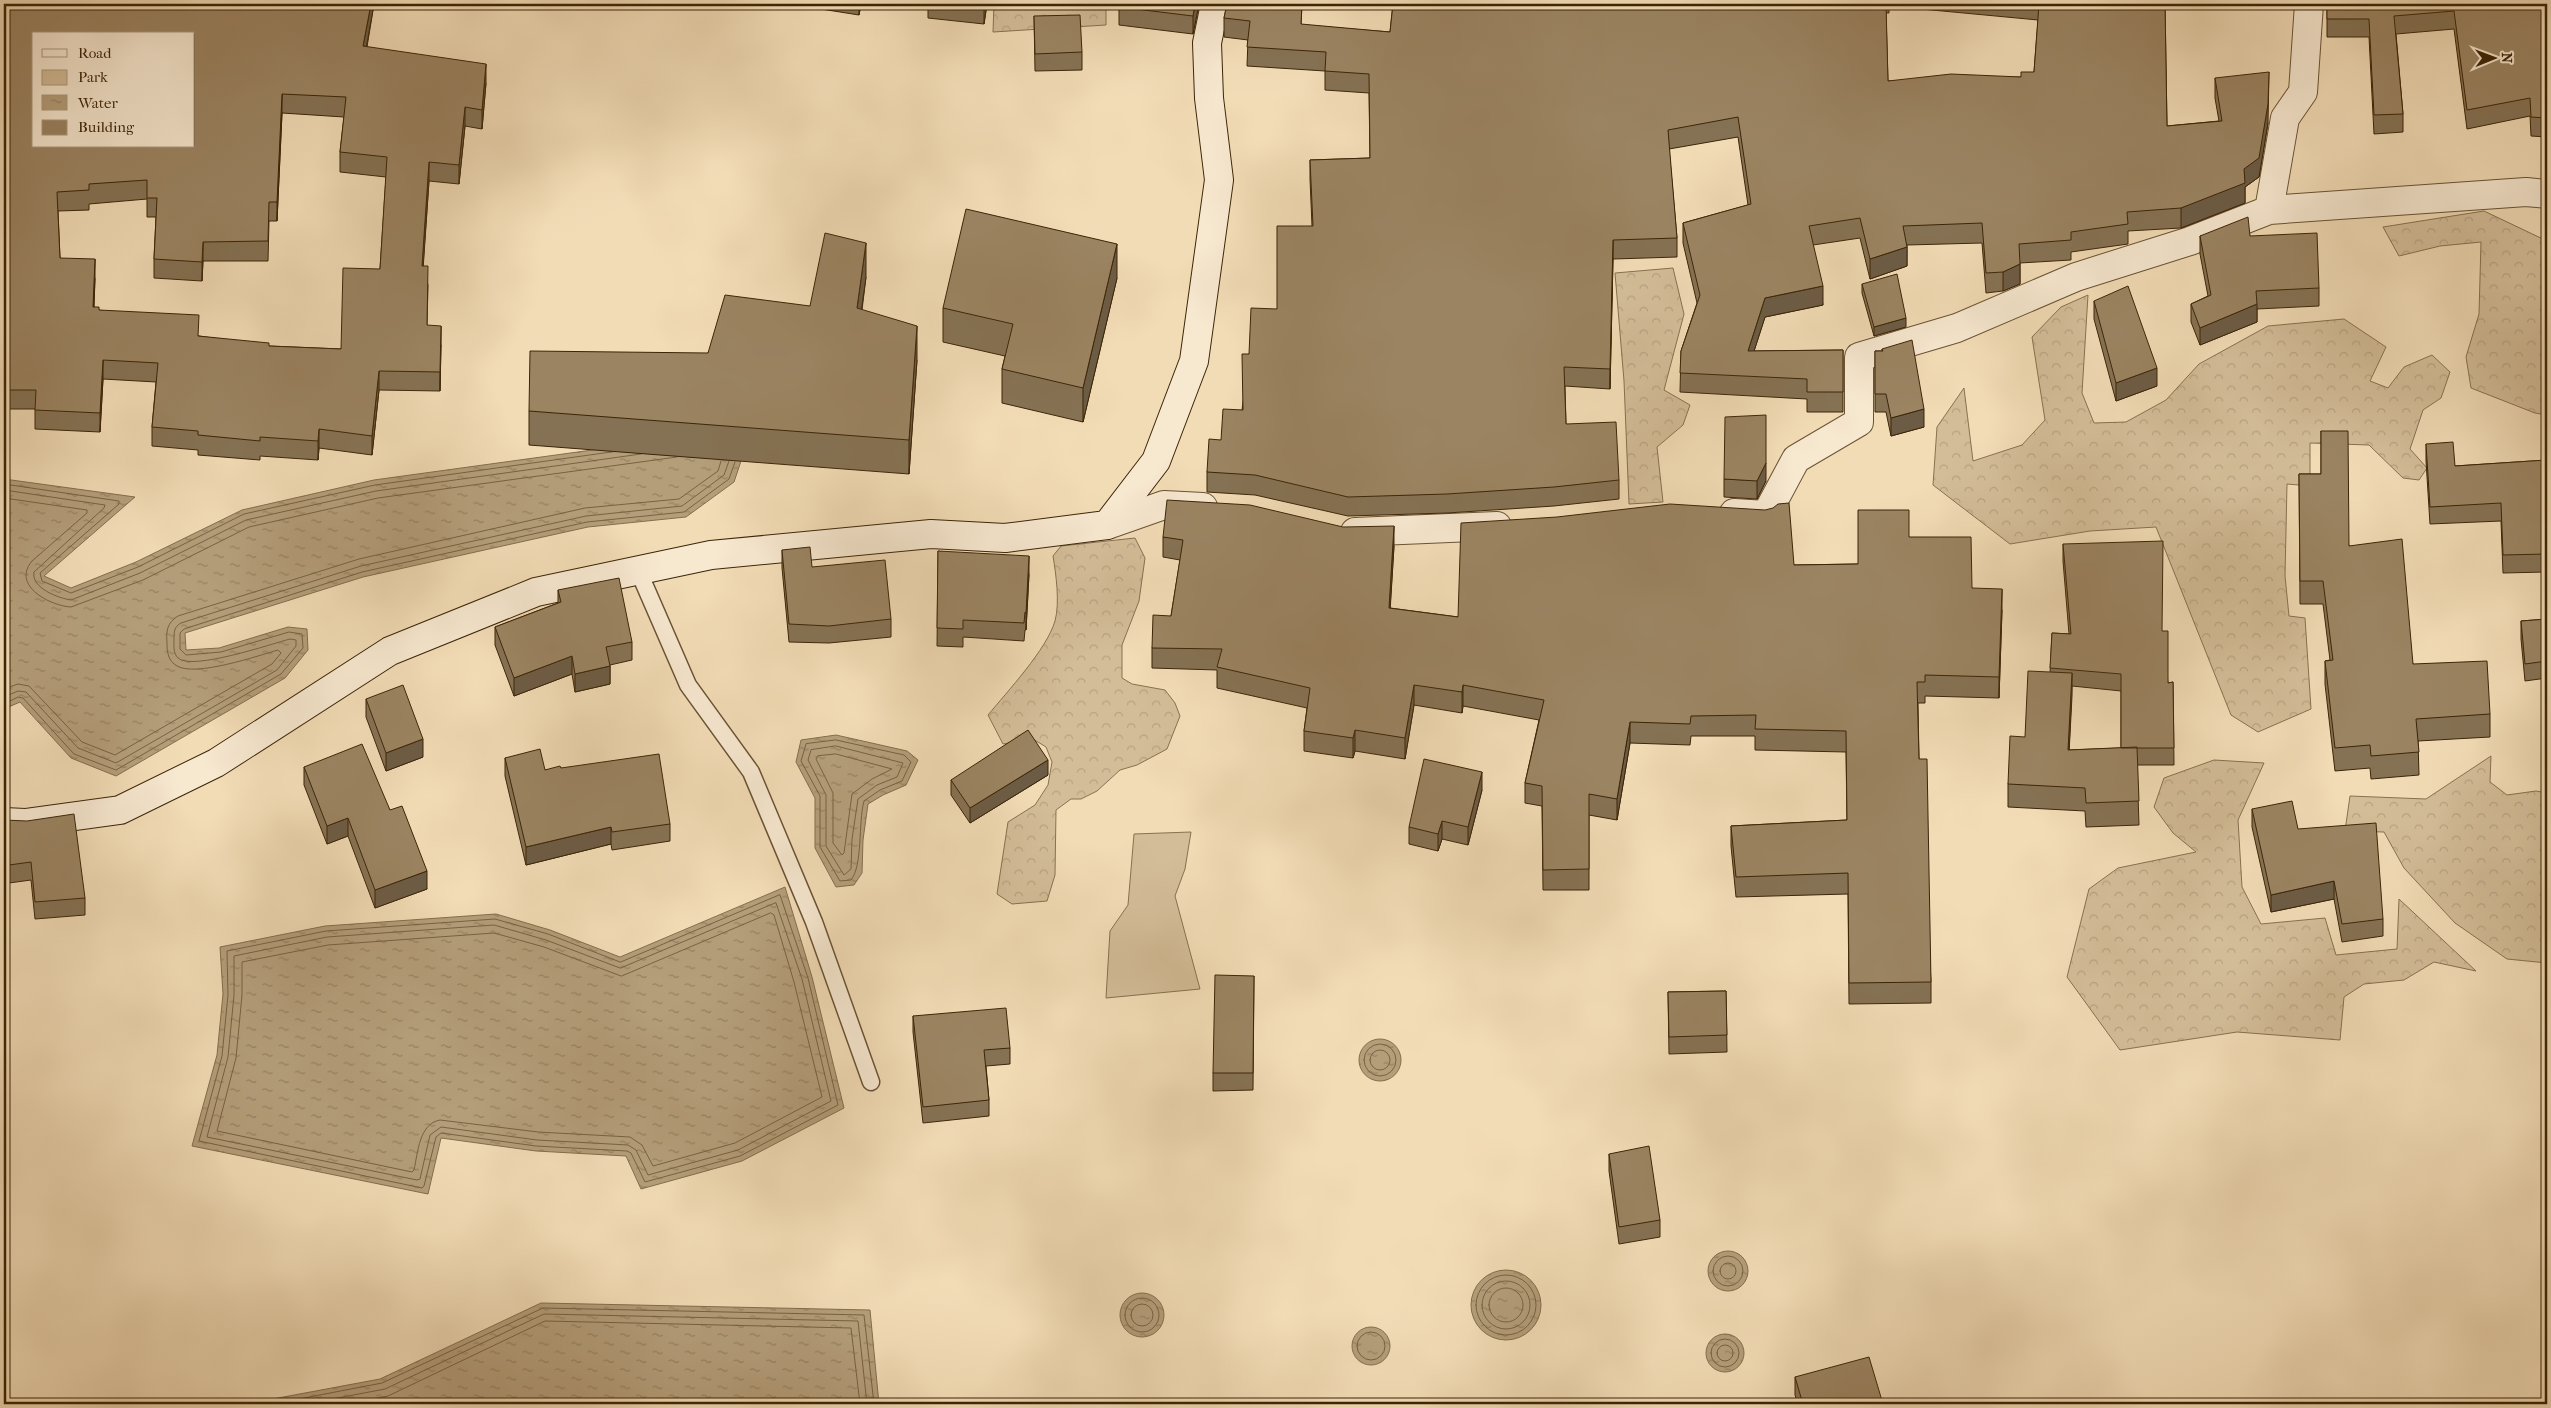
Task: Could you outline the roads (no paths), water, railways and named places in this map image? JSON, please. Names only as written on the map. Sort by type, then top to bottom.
[{"type":"street","points":[[1107,525],[1156,461],[1194,361],[1219,180],[1209,98],[1207,44],[1215,4]]},
{"type":"street","points":[[2270,210],[2285,118],[2303,92],[2309,4]]},
{"type":"street","points":[[1708,511],[1766,515],[1796,458],[1859,422],[1859,356],[1957,328],[2076,277],[2190,241],[2270,210],[2526,192],[2547,194]]},
{"type":"street","points":[[4,822],[24,823],[120,810],[216,763],[390,652],[536,592],[711,554],[931,534],[1005,538],[1107,525],[1164,505],[1233,509]]},
{"type":"street","points":[[1327,528],[1346,532],[1526,524]]},
{"type":"lane","points":[[638,570],[677,664],[688,685],[751,772],[814,922],[871,1082]]},
{"type":"water","points":[[716,433],[744,452],[734,482],[686,517],[588,527],[363,577],[185,633],[186,650],[219,648],[288,627],[307,629],[308,650],[285,678],[116,776],[71,758],[20,702],[4,709],[4,479],[135,497],[44,576],[71,588],[136,562],[242,510],[374,480]]},
{"type":"water","points":[[836,735],[907,751],[918,760],[906,785],[868,804],[863,840],[862,873],[854,885],[836,887],[815,848],[815,798],[796,762],[801,740]]},
{"type":"water","points":[[785,887],[812,977],[844,1108],[742,1161],[641,1189],[626,1156],[536,1151],[441,1138],[428,1194],[192,1146],[217,1055],[223,994],[220,947],[325,926],[496,914],[550,930],[620,957]]},
{"type":"water","points":[[1384,1039],[1392,1042],[1398,1048],[1401,1060],[1398,1072],[1392,1078],[1376,1081],[1368,1078],[1362,1072],[1359,1056],[1362,1048],[1368,1042]]},
{"type":"water","points":[[1728,1251],[1742,1257],[1748,1271],[1742,1285],[1728,1291],[1714,1285],[1708,1271],[1714,1257]]},
{"type":"water","points":[[1513,1270],[1526,1276],[1535,1285],[1539,1291],[1541,1305],[1539,1319],[1531,1330],[1520,1338],[1499,1340],[1492,1338],[1481,1330],[1473,1319],[1471,1298],[1473,1291],[1481,1280],[1492,1272]]},
{"type":"water","points":[[1146,1293],[1158,1299],[1163,1306],[1163,1324],[1158,1331],[1151,1336],[1138,1337],[1130,1334],[1123,1327],[1120,1311],[1123,1303],[1130,1296]]},
{"type":"water","points":[[541,1303],[870,1310],[879,1404],[246,1404],[380,1379]]},
{"type":"water","points":[[1371,1327],[1378,1328],[1384,1333],[1389,1339],[1389,1353],[1384,1359],[1378,1364],[1371,1365],[1364,1364],[1358,1359],[1353,1353],[1352,1346],[1353,1339],[1358,1333],[1364,1328]]},
{"type":"water","points":[[1725,1334],[1739,1339],[1744,1353],[1739,1367],[1725,1372],[1711,1367],[1706,1353],[1711,1339]]}]
